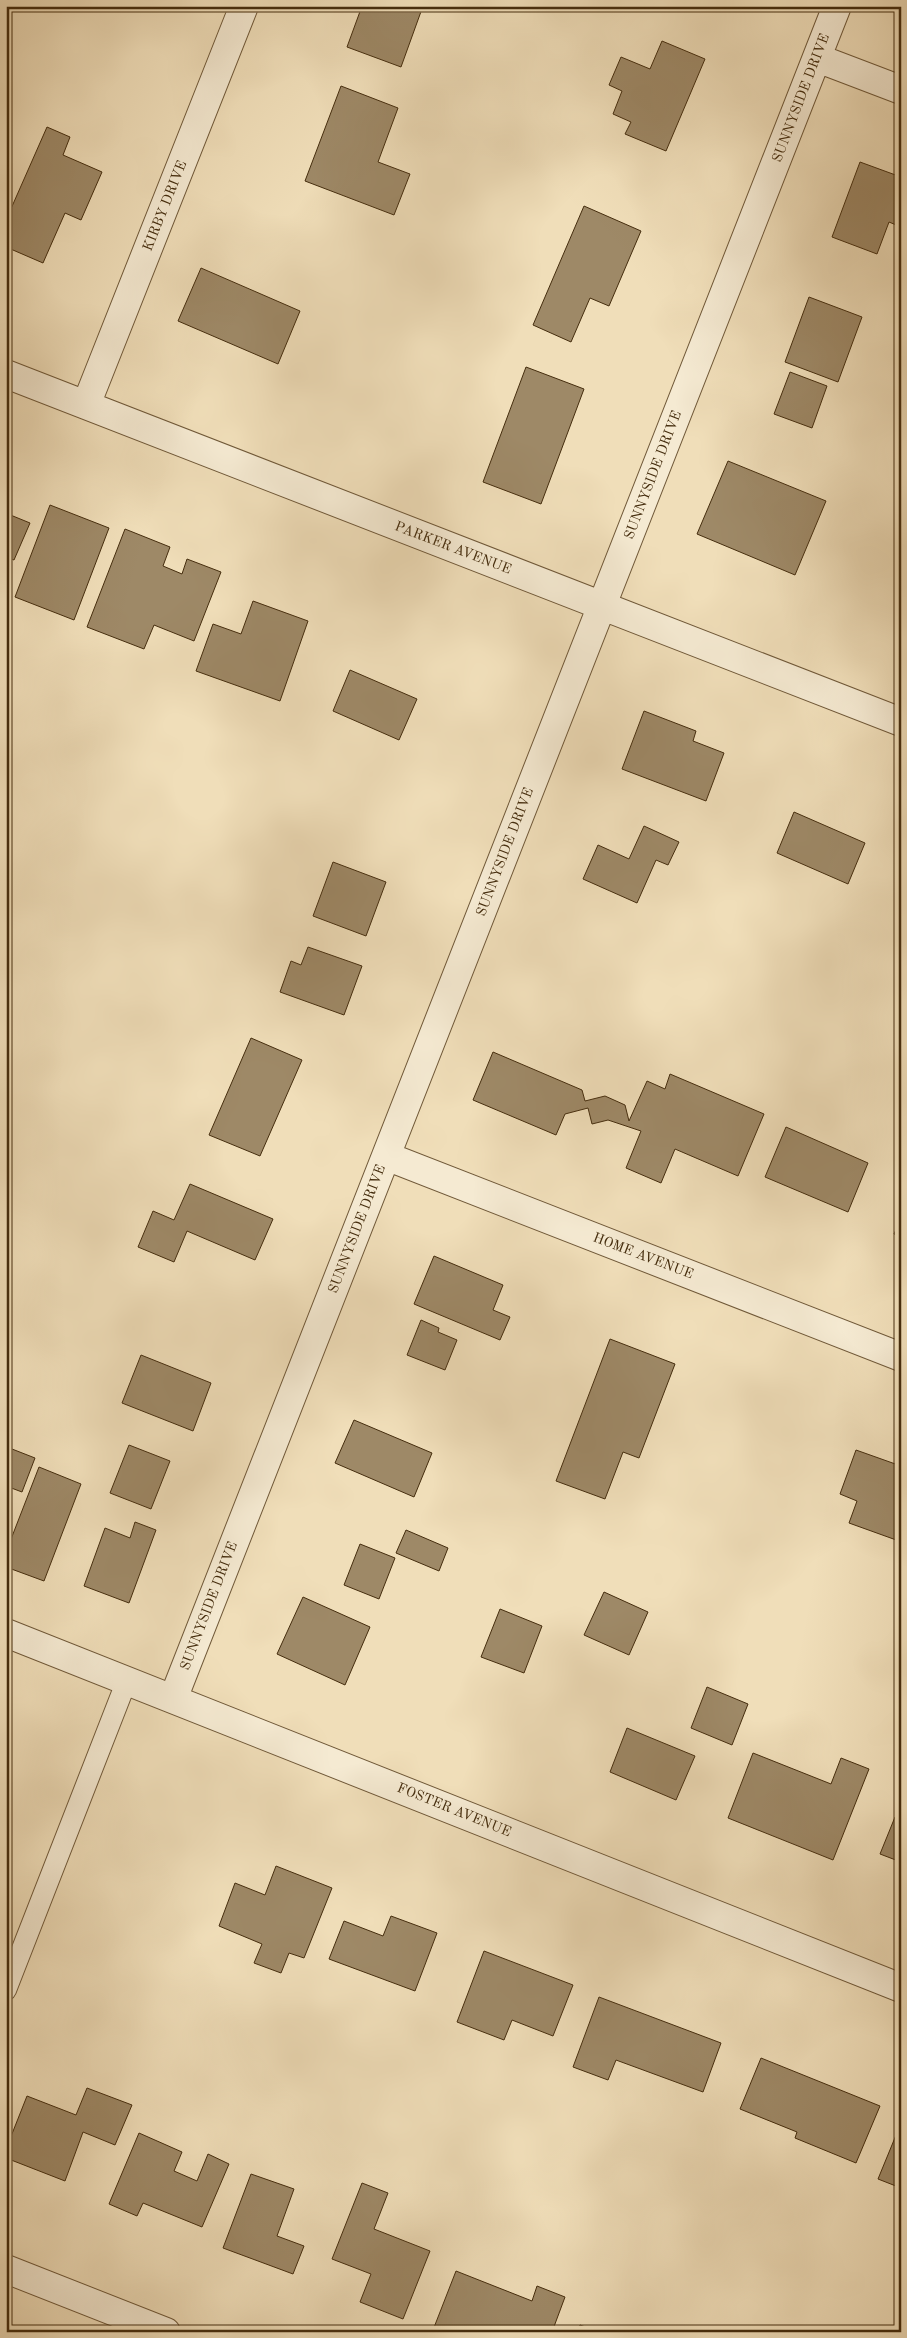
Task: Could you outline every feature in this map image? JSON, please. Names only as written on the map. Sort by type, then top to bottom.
[{"type":"street","name":"KIRBY DRIVE","points":[[86,405],[244,6]]},
{"type":"street","name":"SUNNYSIDE DRIVE","points":[[173,1698],[837,6]]},
{"type":"street","points":[[817,58],[901,90]]},
{"type":"street","name":"PARKER AVENUE","points":[[6,374],[901,722]]},
{"type":"street","name":"HOME AVENUE","points":[[386,1156],[901,1357]]},
{"type":"street","name":"FOSTER AVENUE","points":[[6,1633],[901,1988]]},
{"type":"street","points":[[6,2269],[166,2332]]},
{"type":"lane","points":[[6,1990],[127,1680]]},
{"type":"building","points":[[362,6],[423,6],[401,67],[347,47]]},
{"type":"building","points":[[662,41],[705,59],[666,151],[625,134],[631,122],[613,114],[622,91],[609,85],[621,57],[650,69]]},
{"type":"building","points":[[341,86],[398,108],[378,162],[410,174],[394,215],[305,181]]},
{"type":"building","points":[[47,127],[70,137],[63,155],[102,172],[81,220],[65,213],[43,263],[6,247],[6,220]]},
{"type":"building","points":[[860,162],[901,177],[901,227],[889,222],[877,254],[832,237]]},
{"type":"building","points":[[584,206],[641,231],[609,306],[590,298],[571,342],[533,325]]},
{"type":"building","points":[[201,268],[300,311],[278,364],[178,321]]},
{"type":"building","points":[[809,297],[862,317],[838,382],[785,362]]},
{"type":"building","points":[[526,367],[584,389],[541,504],[483,482]]},
{"type":"building","points":[[790,372],[827,386],[812,428],[774,414]]},
{"type":"building","points":[[728,461],[826,501],[795,575],[697,534]]},
{"type":"building","points":[[50,505],[109,528],[74,620],[15,597]]},
{"type":"building","points":[[8,514],[30,523],[14,560],[6,557]]},
{"type":"building","points":[[125,529],[170,547],[163,566],[182,574],[187,559],[221,572],[194,641],[154,625],[144,649],[87,627]]},
{"type":"building","points":[[253,601],[308,621],[280,701],[196,671],[213,624],[241,634]]},
{"type":"building","points":[[350,670],[417,699],[399,740],[333,711]]},
{"type":"building","points":[[644,711],[696,731],[693,741],[724,753],[706,801],[622,769]]},
{"type":"building","points":[[794,812],[865,843],[848,884],[777,853]]},
{"type":"building","points":[[644,826],[679,842],[668,865],[656,860],[637,903],[583,879],[598,845],[629,859]]},
{"type":"building","points":[[333,862],[386,882],[366,936],[313,916]]},
{"type":"building","points":[[308,947],[362,966],[344,1015],[280,992],[291,961],[301,965]]},
{"type":"building","points":[[251,1038],[302,1060],[260,1156],[209,1135]]},
{"type":"building","points":[[493,1052],[582,1090],[585,1101],[605,1096],[625,1105],[629,1121],[647,1081],[665,1089],[670,1074],[764,1114],[738,1176],[675,1149],[661,1183],[626,1168],[641,1131],[608,1120],[592,1124],[588,1108],[565,1114],[556,1135],[473,1100]]},
{"type":"building","points":[[786,1127],[868,1163],[848,1212],[765,1177]]},
{"type":"building","points":[[190,1184],[273,1219],[255,1260],[187,1231],[174,1262],[138,1247],[153,1211],[174,1220]]},
{"type":"building","points":[[901,1219],[901,1237],[894,1234]]},
{"type":"building","points":[[434,1256],[503,1285],[493,1310],[510,1317],[500,1340],[414,1304]]},
{"type":"building","points":[[421,1320],[439,1328],[438,1332],[457,1340],[445,1370],[407,1355]]},
{"type":"building","points":[[610,1339],[675,1364],[639,1458],[623,1452],[605,1499],[556,1481]]},
{"type":"building","points":[[141,1355],[211,1383],[193,1431],[122,1403]]},
{"type":"building","points":[[354,1420],[432,1453],[414,1497],[335,1463]]},
{"type":"building","points":[[129,1445],[170,1461],[151,1509],[110,1493]]},
{"type":"building","points":[[12,1449],[35,1458],[22,1492],[6,1486],[6,1463]]},
{"type":"building","points":[[856,1450],[901,1466],[901,1536],[899,1541],[849,1523],[857,1501],[840,1494]]},
{"type":"building","points":[[39,1467],[81,1484],[44,1581],[6,1567],[6,1552]]},
{"type":"building","points":[[135,1522],[156,1530],[129,1603],[84,1586],[105,1528],[130,1538]]},
{"type":"building","points":[[406,1530],[448,1548],[439,1571],[396,1553]]},
{"type":"building","points":[[360,1544],[395,1558],[379,1599],[344,1585]]},
{"type":"building","points":[[604,1592],[648,1612],[629,1655],[584,1635]]},
{"type":"building","points":[[303,1597],[370,1627],[345,1685],[277,1654]]},
{"type":"building","points":[[500,1609],[542,1626],[524,1673],[481,1657]]},
{"type":"building","points":[[707,1687],[748,1704],[732,1745],[691,1728]]},
{"type":"building","points":[[627,1728],[695,1756],[676,1800],[610,1772]]},
{"type":"building","points":[[753,1753],[831,1784],[841,1758],[869,1769],[833,1860],[728,1818]]},
{"type":"building","points":[[895,1817],[901,1820],[901,1862],[880,1854]]},
{"type":"building","points":[[276,1866],[332,1888],[304,1958],[289,1953],[281,1973],[254,1963],[262,1944],[219,1926],[235,1883],[265,1895]]},
{"type":"building","points":[[391,1916],[437,1933],[415,1991],[329,1959],[344,1921],[383,1936]]},
{"type":"building","points":[[484,1951],[573,1985],[553,2036],[512,2020],[504,2040],[457,2022]]},
{"type":"building","points":[[599,1997],[721,2043],[703,2092],[616,2060],[608,2080],[573,2067]]},
{"type":"building","points":[[761,2058],[880,2106],[856,2163],[795,2138],[797,2132],[740,2109]]},
{"type":"building","points":[[87,2088],[132,2105],[115,2145],[83,2132],[65,2181],[6,2158],[6,2149],[27,2096],[76,2115]]},
{"type":"building","points":[[901,2123],[901,2188],[878,2179]]},
{"type":"building","points":[[139,2133],[182,2152],[174,2171],[197,2181],[208,2154],[229,2164],[202,2227],[143,2203],[137,2216],[109,2204]]},
{"type":"building","points":[[251,2174],[294,2189],[277,2236],[304,2246],[293,2274],[223,2248]]},
{"type":"building","points":[[362,2183],[388,2193],[374,2229],[430,2251],[403,2319],[360,2302],[371,2274],[332,2259]]},
{"type":"building","points":[[456,2271],[532,2301],[537,2286],[565,2297],[552,2332],[437,2332],[433,2330]]},
{"type":"building","points":[[580,2325],[599,2332],[577,2332]]}]
